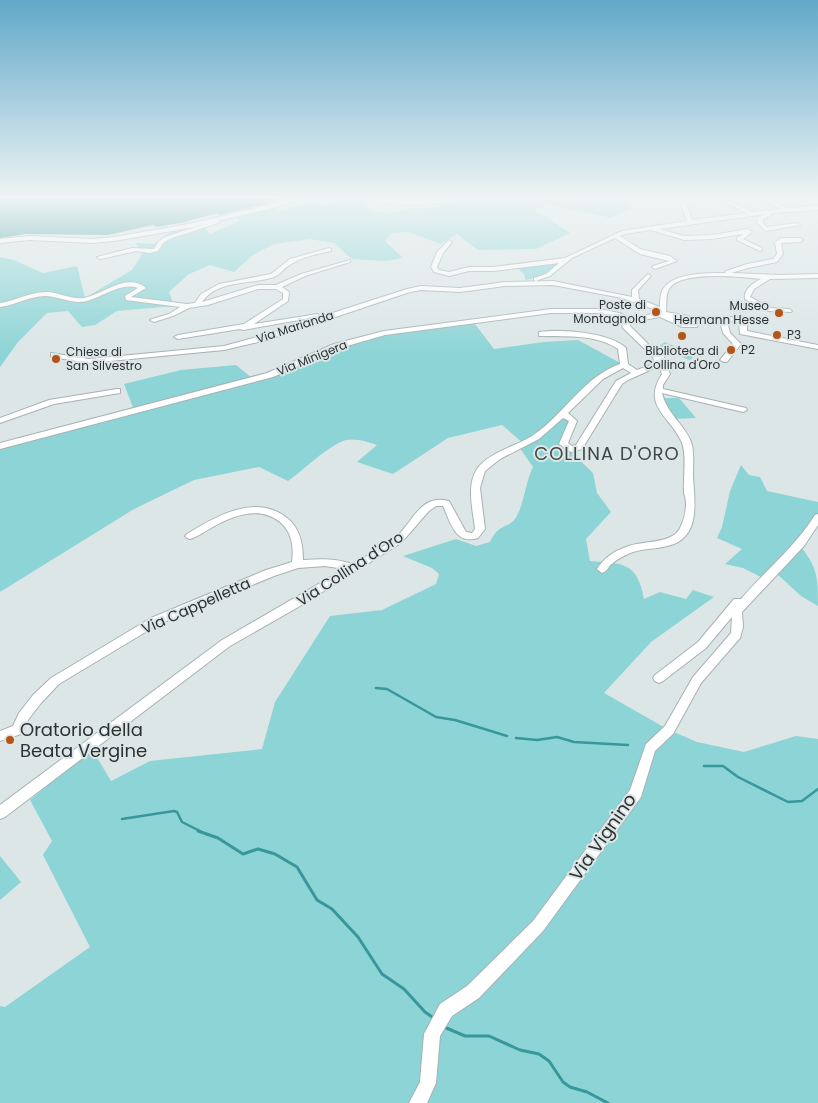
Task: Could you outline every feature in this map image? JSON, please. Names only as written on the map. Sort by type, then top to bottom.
[{"type":"street","points":[[100,257],[127,250]]},
{"type":"street","points":[[200,304],[198,303],[202,296],[210,290],[272,275],[296,259],[327,250]]},
{"type":"street","points":[[441,250],[435,261],[434,269],[439,273],[449,274],[468,269],[493,269],[565,260]]},
{"type":"street","points":[[505,284],[543,278],[565,260],[584,250]]},
{"type":"street","points":[[639,250],[674,260],[655,267]]},
{"type":"street","points":[[662,313],[662,297],[668,286],[672,283],[684,278],[710,275],[775,261],[780,254],[779,250]]},
{"type":"street","points":[[0,305],[46,294],[84,300],[113,288],[136,285],[142,288],[129,294],[128,299],[187,306],[204,304],[257,287],[278,287],[303,275],[348,261]]},
{"type":"street","points":[[534,283],[553,276],[552,272]]},
{"type":"street","points":[[710,275],[818,276]]},
{"type":"street","points":[[636,300],[635,290],[648,276]]},
{"type":"street","points":[[770,277],[754,286],[747,295],[749,300],[770,311],[789,310]]},
{"type":"street","points":[[505,284],[561,283],[636,300],[690,326],[695,324],[697,320],[694,319],[720,318],[741,320],[743,322],[742,331],[746,333],[818,347]]},
{"type":"street","name":"Via Marianda","points":[[54,355],[82,360],[231,347],[415,289],[460,290],[505,284]]},
{"type":"street","points":[[178,337],[242,326],[286,300],[286,292],[278,287]]},
{"type":"street","points":[[154,320],[172,315],[187,306]]},
{"type":"street","name":"Via Minigera","points":[[0,446],[270,375],[337,346],[384,333],[551,310],[600,310],[617,314],[629,320]]},
{"type":"street","points":[[242,326],[248,328],[344,311]]},
{"type":"street","points":[[624,365],[614,369],[593,385],[564,412],[564,415],[570,417],[573,421],[563,444],[568,448],[579,447],[619,383],[636,373],[656,365],[658,361],[652,351],[630,331],[626,323],[629,320],[662,313]]},
{"type":"street","points":[[719,329],[720,318]]},
{"type":"street","points":[[720,318],[725,333],[729,339],[737,344],[724,360]]},
{"type":"street","points":[[542,334],[586,337],[614,343],[622,348],[624,365],[636,373]]},
{"type":"street","points":[[602,569],[609,560],[630,549],[674,540],[686,526],[691,505],[688,446],[683,435],[662,407],[658,390],[665,377],[666,370],[659,352],[652,351]]},
{"type":"street","points":[[658,390],[743,410]]},
{"type":"street","points":[[0,421],[52,402],[117,391]]},
{"type":"street","name":"Via Collina d'Oro","points":[[0,814],[226,643],[353,569],[402,537],[428,505],[435,501],[441,501],[448,506],[462,534],[467,537],[476,536],[480,529],[476,488],[481,470],[496,457],[536,436],[559,416],[564,415]]},
{"type":"street","points":[[190,536],[230,514],[243,511],[269,511],[281,517],[292,529],[299,553],[297,564]]},
{"type":"street","name":"Via Vignino","points":[[418,1103],[428,1084],[432,1034],[446,1010],[473,992],[538,926],[636,793],[650,748],[669,730],[698,680],[736,635],[738,627],[737,611],[751,594],[800,546],[818,517]]},
{"type":"street","name":"Via Cappelletta","points":[[0,736],[17,730],[23,717],[50,684],[155,621],[270,573],[297,564],[325,562],[341,564],[353,569]]},
{"type":"street","points":[[660,678],[702,645],[743,596],[751,594]]},
{"type":"shaded area","points":[[140,250],[262,250],[253,255],[234,272],[210,265],[189,274],[169,292],[174,306],[117,311],[95,325],[82,327],[68,311],[47,313],[18,342],[0,367],[0,257],[14,260],[43,273],[77,266],[85,298],[132,270],[142,254]]},
{"type":"shaded area","points":[[342,250],[395,250],[403,258],[387,261],[352,259]]},
{"type":"shaded area","points":[[561,263],[544,276],[526,280],[524,274],[516,267]]},
{"type":"shaded area","points":[[472,320],[494,349],[543,342],[578,340],[624,365],[614,369],[564,412],[571,417],[565,446],[593,473],[597,493],[611,512],[586,539],[590,561],[620,564],[633,571],[641,587],[644,599],[660,592],[686,599],[693,590],[714,597],[651,642],[604,693],[669,730],[697,742],[744,752],[796,736],[818,739],[818,1103],[0,1103],[0,1006],[5,1007],[90,947],[43,855],[52,841],[30,800],[92,749],[111,781],[150,761],[262,749],[275,702],[330,616],[382,610],[436,584],[439,574],[432,568],[403,556],[456,539],[476,546],[490,542],[499,529],[515,519],[518,514],[533,467],[517,444],[523,443],[502,425],[448,438],[393,474],[357,462],[377,445],[358,440],[346,440],[324,453],[288,481],[259,467],[194,480],[134,509],[0,592],[0,446],[134,410],[124,384],[181,370],[236,365],[252,378],[262,377],[324,350],[384,333]]},
{"type":"shaded area","points":[[665,342],[696,354],[690,360],[657,348]]},
{"type":"shaded area","points":[[659,398],[679,398],[696,418],[672,419]]},
{"type":"shaded area","points":[[741,465],[749,475],[760,477],[767,491],[818,502],[818,517],[800,546],[814,567],[818,588],[818,606],[801,596],[775,572],[767,580],[743,568],[725,564],[742,549],[717,538],[722,527],[730,491]]},
{"type":"shaded area","points":[[0,856],[21,882],[0,900]]},
{"type":"waterway","points":[[376,688],[387,689],[436,717],[455,720],[507,736]]},
{"type":"waterway","points":[[516,738],[537,740],[557,737],[574,742],[628,745]]},
{"type":"waterway","points":[[704,766],[723,766],[738,777],[788,802],[802,801],[818,789]]},
{"type":"waterway","points":[[122,819],[174,811],[177,812],[182,822],[202,832]]},
{"type":"waterway","points":[[198,831],[218,838],[243,854],[258,849],[275,854],[297,867],[317,900],[332,909],[358,937],[382,974],[404,989],[425,1012],[435,1019]]},
{"type":"waterway","points":[[444,1027],[465,1036],[489,1036],[520,1050],[539,1054],[549,1061],[563,1082],[570,1087],[587,1092],[608,1103]]},
{"type":"place","name":"Poste di Montagnola","points":[[656,312]]},
{"type":"place","name":"Museo Hermann Hesse","points":[[779,313]]},
{"type":"place","name":"P3","points":[[777,335]]},
{"type":"place","name":"Biblioteca di Collina d'Oro","points":[[682,336]]},
{"type":"place","name":"P2","points":[[731,350]]},
{"type":"place","name":"Chiesa di San Silvestro","points":[[56,359]]},
{"type":"place","name":"Oratorio della Beata Vergine","points":[[10,740]]},
{"type":"district","name":"COLLINA D'ORO","points":[[607,454]]}]
